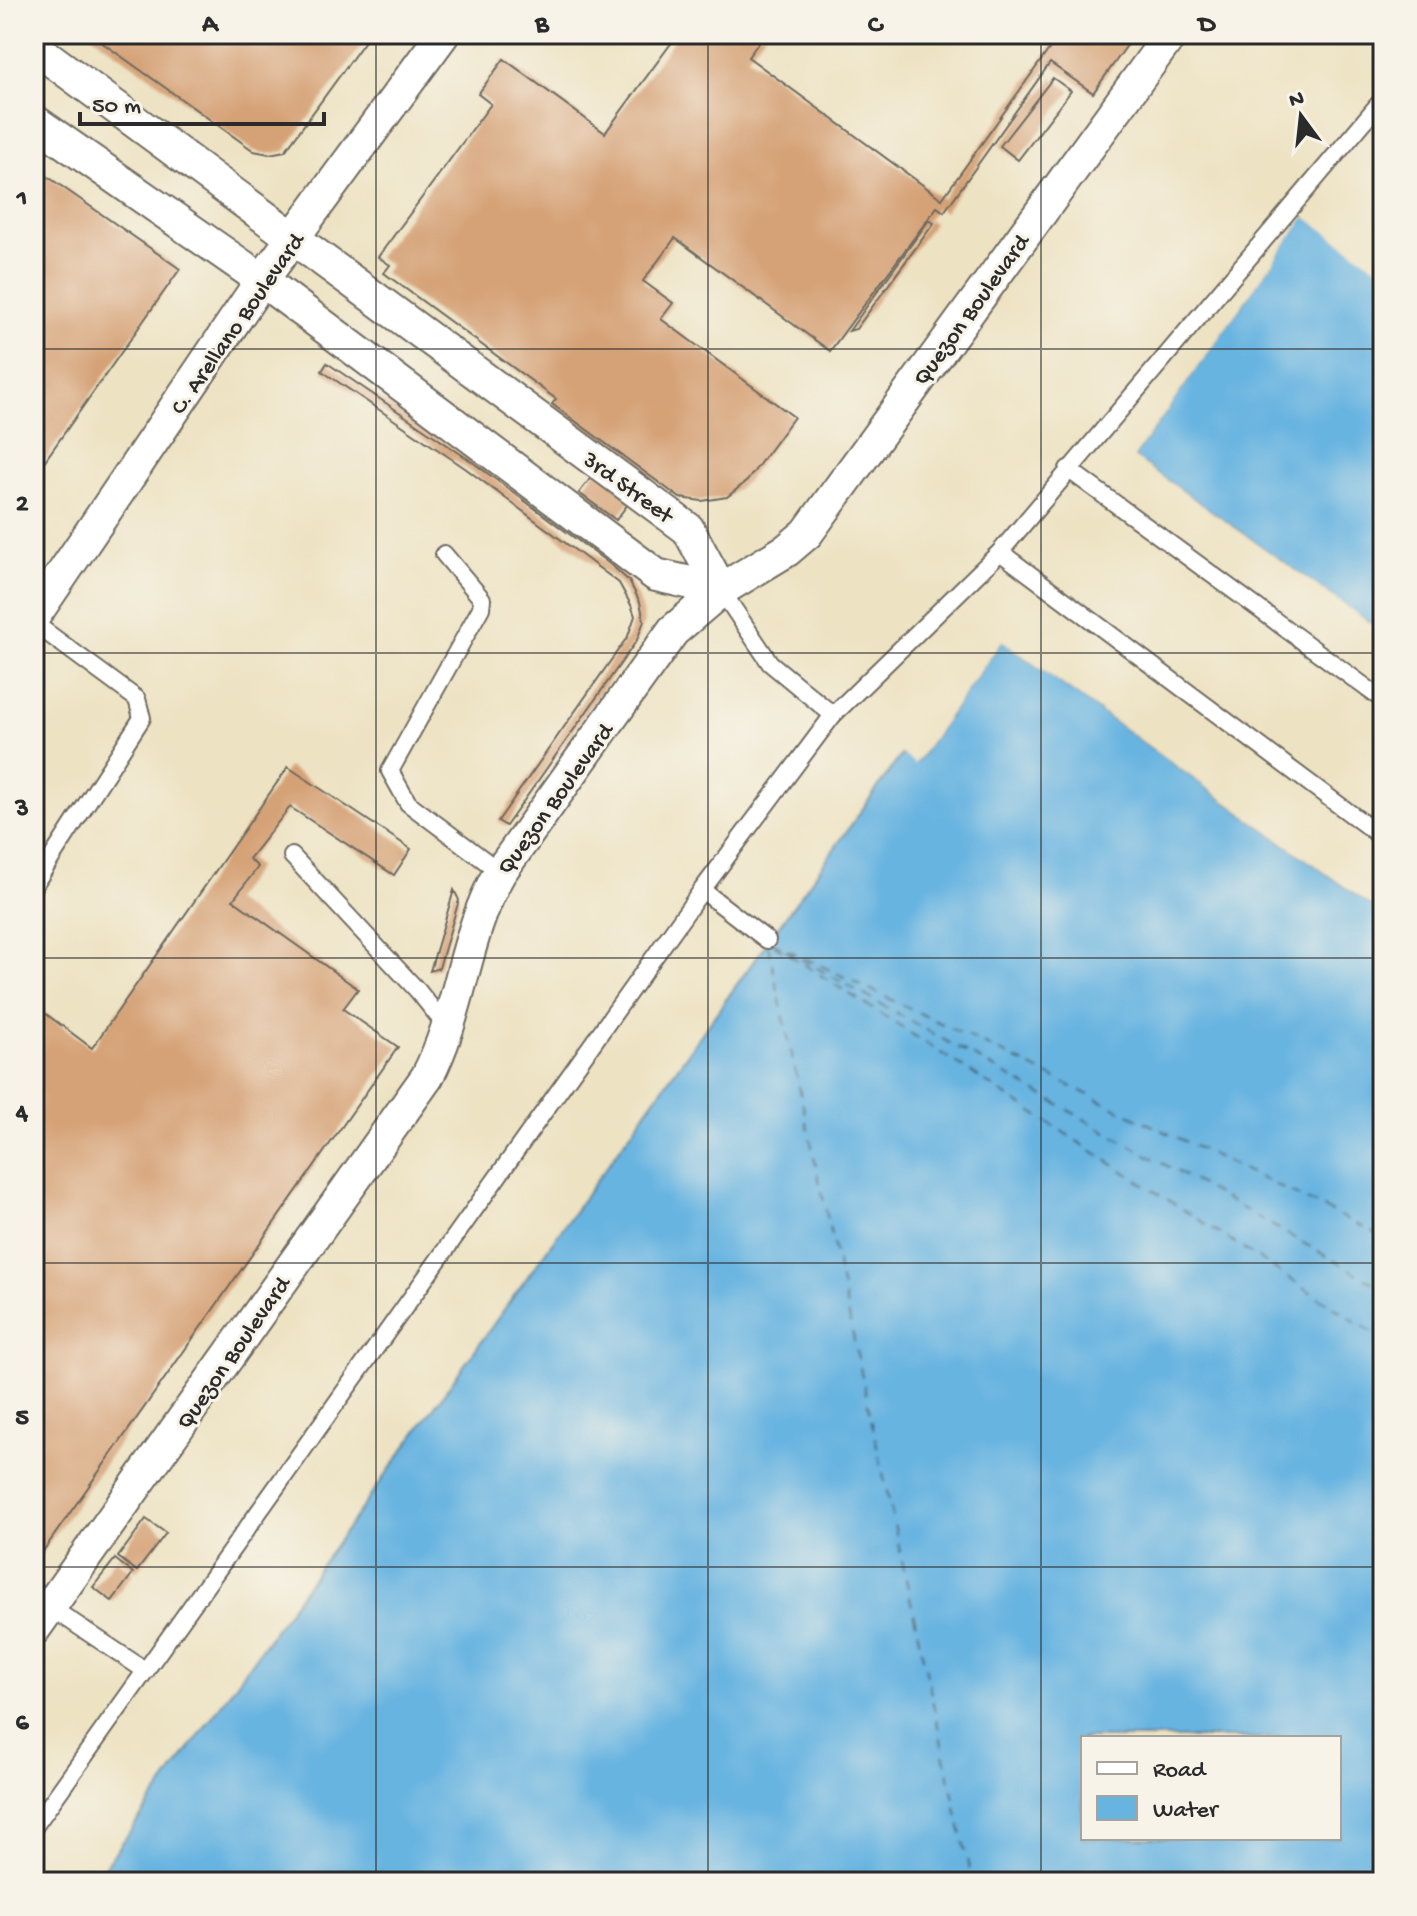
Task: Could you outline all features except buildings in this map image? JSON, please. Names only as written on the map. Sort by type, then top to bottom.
[{"type":"street","name":"C. Arellano Boulevard","points":[[34,616],[262,280],[443,34]]},
{"type":"street","name":"Quezon Boulevard","points":[[42,1618],[427,1077],[442,1048],[485,898],[500,872],[673,631],[721,590],[787,550],[807,533],[1171,34]]},
{"type":"street","name":"3rd Street","points":[[34,47],[688,529],[721,590]]},
{"type":"street","points":[[34,121],[262,280],[656,575],[721,590]]},
{"type":"lane","points":[[34,1827],[702,890],[833,715],[1000,552],[1383,99]]},
{"type":"lane","points":[[1068,469],[1383,700]]},
{"type":"lane","points":[[1000,552],[1383,838]]},
{"type":"lane","points":[[444,554],[482,599],[481,608],[390,771],[408,803],[500,872]]},
{"type":"lane","points":[[721,590],[770,663],[833,715]]},
{"type":"lane","points":[[34,623],[137,699],[142,718],[34,885]]},
{"type":"lane","points":[[292,856],[446,1026]]},
{"type":"lane","points":[[702,890],[767,940]]},
{"type":"lane","points":[[42,1618],[146,1671]]},
{"type":"water","points":[[1305,216],[1377,267],[1383,260],[1383,632],[1134,457]]},
{"type":"water","points":[[1002,641],[1383,914],[1383,1882],[94,1882],[902,754],[916,763]]},
{"type":"pier","points":[[1305,212],[1377,262],[1383,256],[1383,260],[1377,268],[1305,217],[1134,457],[1383,632],[1383,636],[1130,457]]},
{"type":"pier","points":[[1003,637],[1383,909],[1383,914],[1002,641],[915,764],[898,751],[903,750],[914,758]]},
{"type":"ferry route","points":[[772,942],[1383,1237]]},
{"type":"ferry route","points":[[768,945],[972,1882]]},
{"type":"ferry route","points":[[774,945],[1383,1339]]},
{"type":"ferry route","points":[[785,950],[1383,1288]]}]
